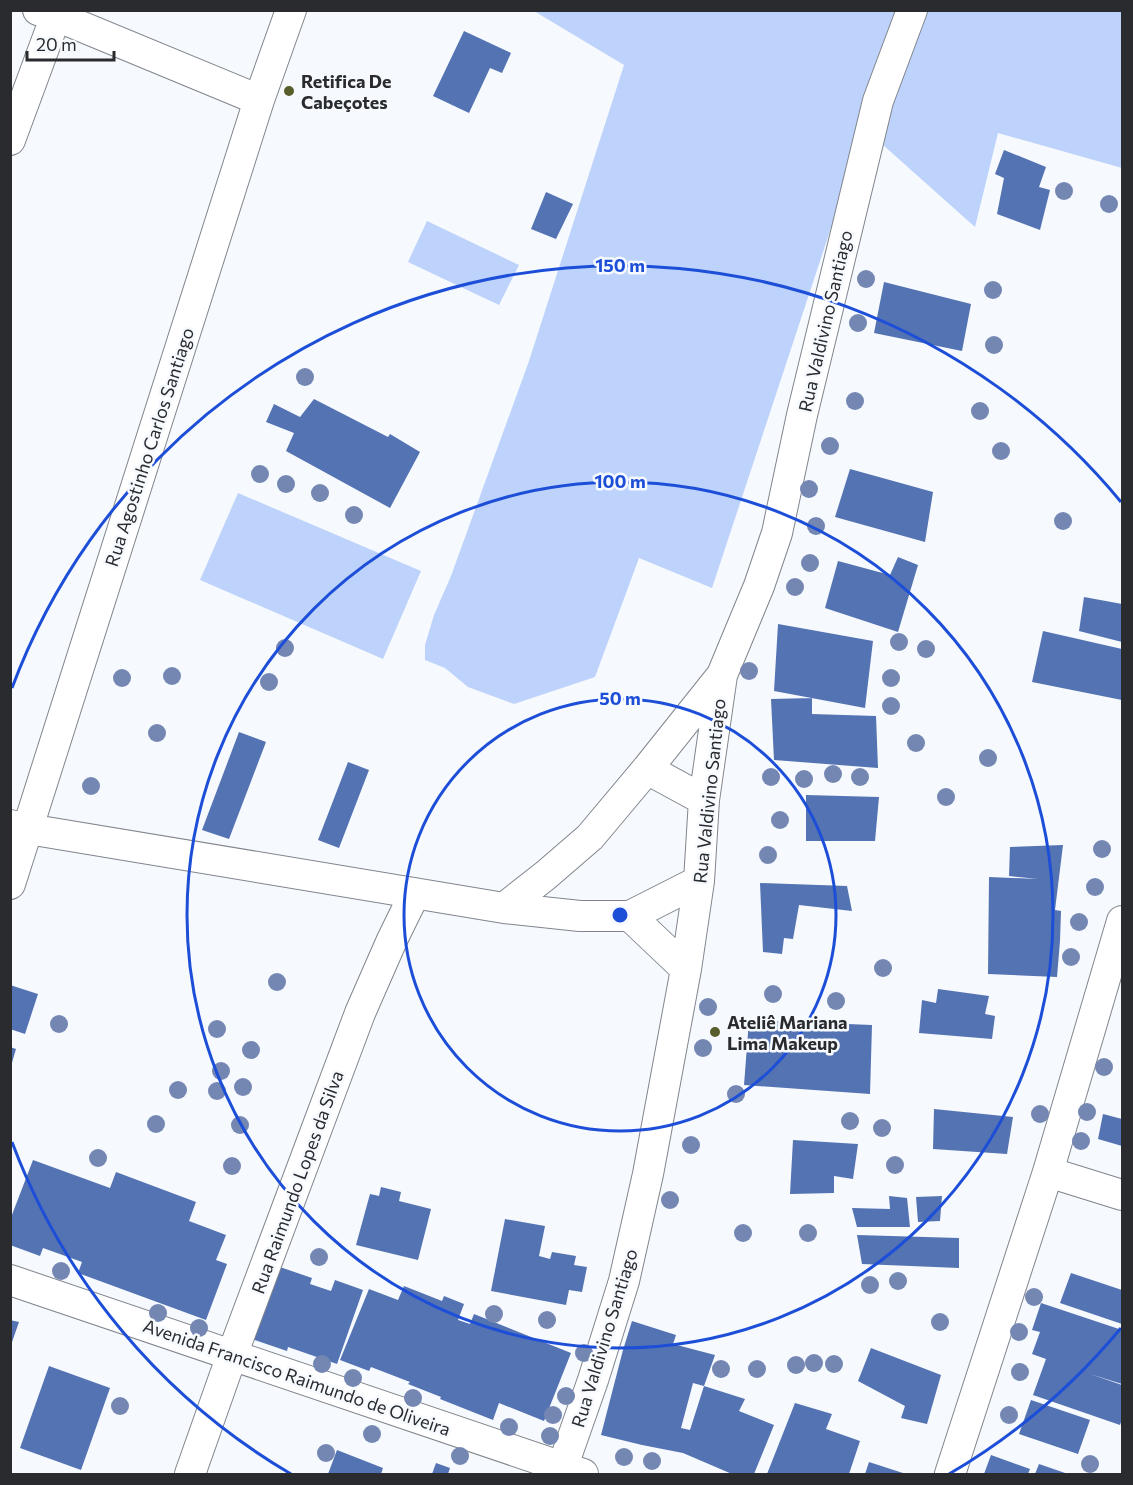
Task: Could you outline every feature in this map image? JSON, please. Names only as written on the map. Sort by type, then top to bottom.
[{"type":"street","name":"Rua Agostinho Carlos Santiago","points":[[10,884],[20,827],[259,100],[291,10]]},
{"type":"street","name":"Rua Valdivino Santiago","points":[[569,1472],[593,1380],[624,1281],[648,1174],[686,969],[699,881],[704,800],[722,675],[759,586],[777,533],[802,415],[878,101],[912,10]]},
{"type":"street","points":[[10,140],[50,12],[259,100]]},
{"type":"street","points":[[504,908],[590,837],[722,675]]},
{"type":"street","points":[[647,769],[704,800]]},
{"type":"street","points":[[20,827],[504,908],[580,916],[630,916],[699,881]]},
{"type":"street","name":"Rua Raimundo Lopes da Silva","points":[[190,1474],[360,1013],[415,893]]},
{"type":"street","points":[[630,916],[686,969]]},
{"type":"street","points":[[950,1474],[1048,1172],[1122,921]]},
{"type":"street","points":[[1048,1172],[1122,1195]]},
{"type":"street","name":"Avenida Francisco Raimundo de Oliveira","points":[[10,1280],[569,1472]]},
{"type":"shaded area","points":[[534,11],[1122,11],[1122,168],[998,133],[975,227],[864,128],[712,588],[639,558],[595,677],[514,704],[468,687],[445,668],[425,660],[425,645],[434,615],[451,576],[529,361],[624,65]]},
{"type":"shaded area","points":[[427,221],[519,265],[499,305],[408,262]]},
{"type":"shaded area","points":[[238,493],[421,571],[383,659],[200,580]]},
{"type":"building","points":[[464,31],[511,53],[502,73],[490,68],[469,113],[433,96]]},
{"type":"building","points":[[1004,150],[1046,167],[1039,187],[1050,190],[1040,230],[997,214],[1004,178],[995,174]]},
{"type":"building","points":[[546,192],[573,204],[556,239],[531,229]]},
{"type":"building","points":[[884,282],[971,304],[962,351],[874,333]]},
{"type":"building","points":[[314,399],[388,437],[390,434],[420,452],[390,508],[286,451],[294,433],[266,422],[274,404],[300,417]]},
{"type":"building","points":[[850,469],[933,492],[925,542],[835,517]]},
{"type":"building","points":[[898,557],[918,565],[898,632],[825,608],[838,561],[890,575]]},
{"type":"building","points":[[1084,597],[1122,604],[1122,642],[1079,631]]},
{"type":"building","points":[[778,624],[873,641],[865,708],[774,691]]},
{"type":"building","points":[[1043,631],[1122,649],[1122,700],[1032,682]]},
{"type":"building","points":[[812,698],[812,714],[876,716],[878,768],[774,760],[771,699]]},
{"type":"building","points":[[239,732],[266,742],[229,839],[202,830]]},
{"type":"building","points":[[348,762],[369,770],[339,848],[318,840]]},
{"type":"building","points":[[806,795],[879,797],[875,841],[806,841]]},
{"type":"building","points":[[1063,845],[1055,910],[1061,911],[1057,977],[988,974],[989,877],[1038,879],[1009,876],[1010,847]]},
{"type":"building","points":[[760,883],[847,886],[852,911],[799,905],[793,939],[784,938],[782,954],[763,952]]},
{"type":"building","points":[[10,985],[38,994],[25,1034],[10,1029]]},
{"type":"building","points":[[938,989],[989,996],[985,1014],[995,1016],[992,1039],[919,1033],[922,1000],[936,1003]]},
{"type":"building","points":[[749,1020],[872,1025],[870,1094],[744,1085]]},
{"type":"building","points":[[10,1047],[16,1049],[11,1066],[10,1065]]},
{"type":"building","points":[[934,1109],[1013,1117],[1007,1154],[933,1149]]},
{"type":"building","points":[[1103,1114],[1122,1119],[1122,1146],[1098,1139]]},
{"type":"building","points":[[793,1140],[858,1144],[853,1179],[834,1176],[834,1193],[790,1194]]},
{"type":"building","points":[[33,1160],[110,1188],[116,1172],[196,1202],[189,1221],[226,1235],[216,1260],[227,1264],[206,1320],[78,1273],[82,1262],[43,1248],[40,1256],[10,1245],[10,1220]]},
{"type":"building","points":[[381,1187],[401,1192],[399,1201],[431,1209],[418,1260],[356,1245],[370,1194],[379,1196]]},
{"type":"building","points":[[889,1196],[907,1198],[910,1227],[857,1227],[852,1208],[890,1209]]},
{"type":"building","points":[[942,1196],[940,1221],[918,1222],[916,1197]]},
{"type":"building","points":[[505,1219],[545,1226],[539,1256],[550,1259],[552,1252],[576,1256],[574,1265],[587,1267],[582,1292],[569,1290],[566,1305],[491,1291]]},
{"type":"building","points":[[857,1235],[959,1238],[959,1268],[862,1264]]},
{"type":"building","points":[[274,1265],[312,1278],[310,1284],[331,1291],[335,1280],[363,1290],[337,1364],[288,1347],[287,1351],[249,1338]]},
{"type":"building","points":[[1071,1273],[1122,1290],[1122,1324],[1060,1303]]},
{"type":"building","points":[[404,1286],[442,1301],[444,1296],[464,1304],[458,1320],[470,1324],[474,1314],[571,1353],[544,1421],[499,1403],[493,1420],[440,1399],[441,1397],[408,1384],[410,1382],[371,1367],[369,1371],[340,1360],[369,1289],[398,1300]]},
{"type":"building","points":[[1041,1303],[1122,1330],[1122,1384],[1090,1374],[1122,1385],[1120,1425],[1033,1395],[1046,1359],[1032,1354],[1040,1332],[1032,1330]]},
{"type":"building","points":[[10,1320],[19,1322],[11,1345],[10,1345]]},
{"type":"building","points":[[632,1321],[676,1335],[673,1344],[715,1355],[704,1386],[745,1399],[739,1411],[774,1425],[754,1474],[732,1474],[683,1453],[601,1435]],"holes":[[[693,1383],[704,1386],[690,1430],[681,1428]]]},
{"type":"building","points":[[871,1348],[941,1375],[927,1424],[901,1418],[905,1406],[858,1381]]},
{"type":"building","points":[[49,1366],[110,1388],[81,1470],[20,1448]]},
{"type":"building","points":[[1031,1400],[1090,1420],[1078,1454],[1019,1434]]},
{"type":"building","points":[[795,1403],[832,1414],[826,1429],[860,1441],[849,1474],[767,1474]]},
{"type":"building","points":[[337,1450],[383,1468],[381,1474],[328,1474]]},
{"type":"building","points":[[991,1455],[1030,1469],[1028,1474],[984,1474]]},
{"type":"building","points":[[869,1462],[906,1474],[865,1474]]},
{"type":"building","points":[[436,1463],[450,1468],[448,1474],[432,1474]]},
{"type":"building","points":[[1039,1464],[1068,1474],[1035,1474]]},
{"type":"place","name":"Retifica De Cabeçotes","points":[[289,91]]},
{"type":"place","name":"Ateliê Mariana Lima Makeup","points":[[715,1032]]}]
